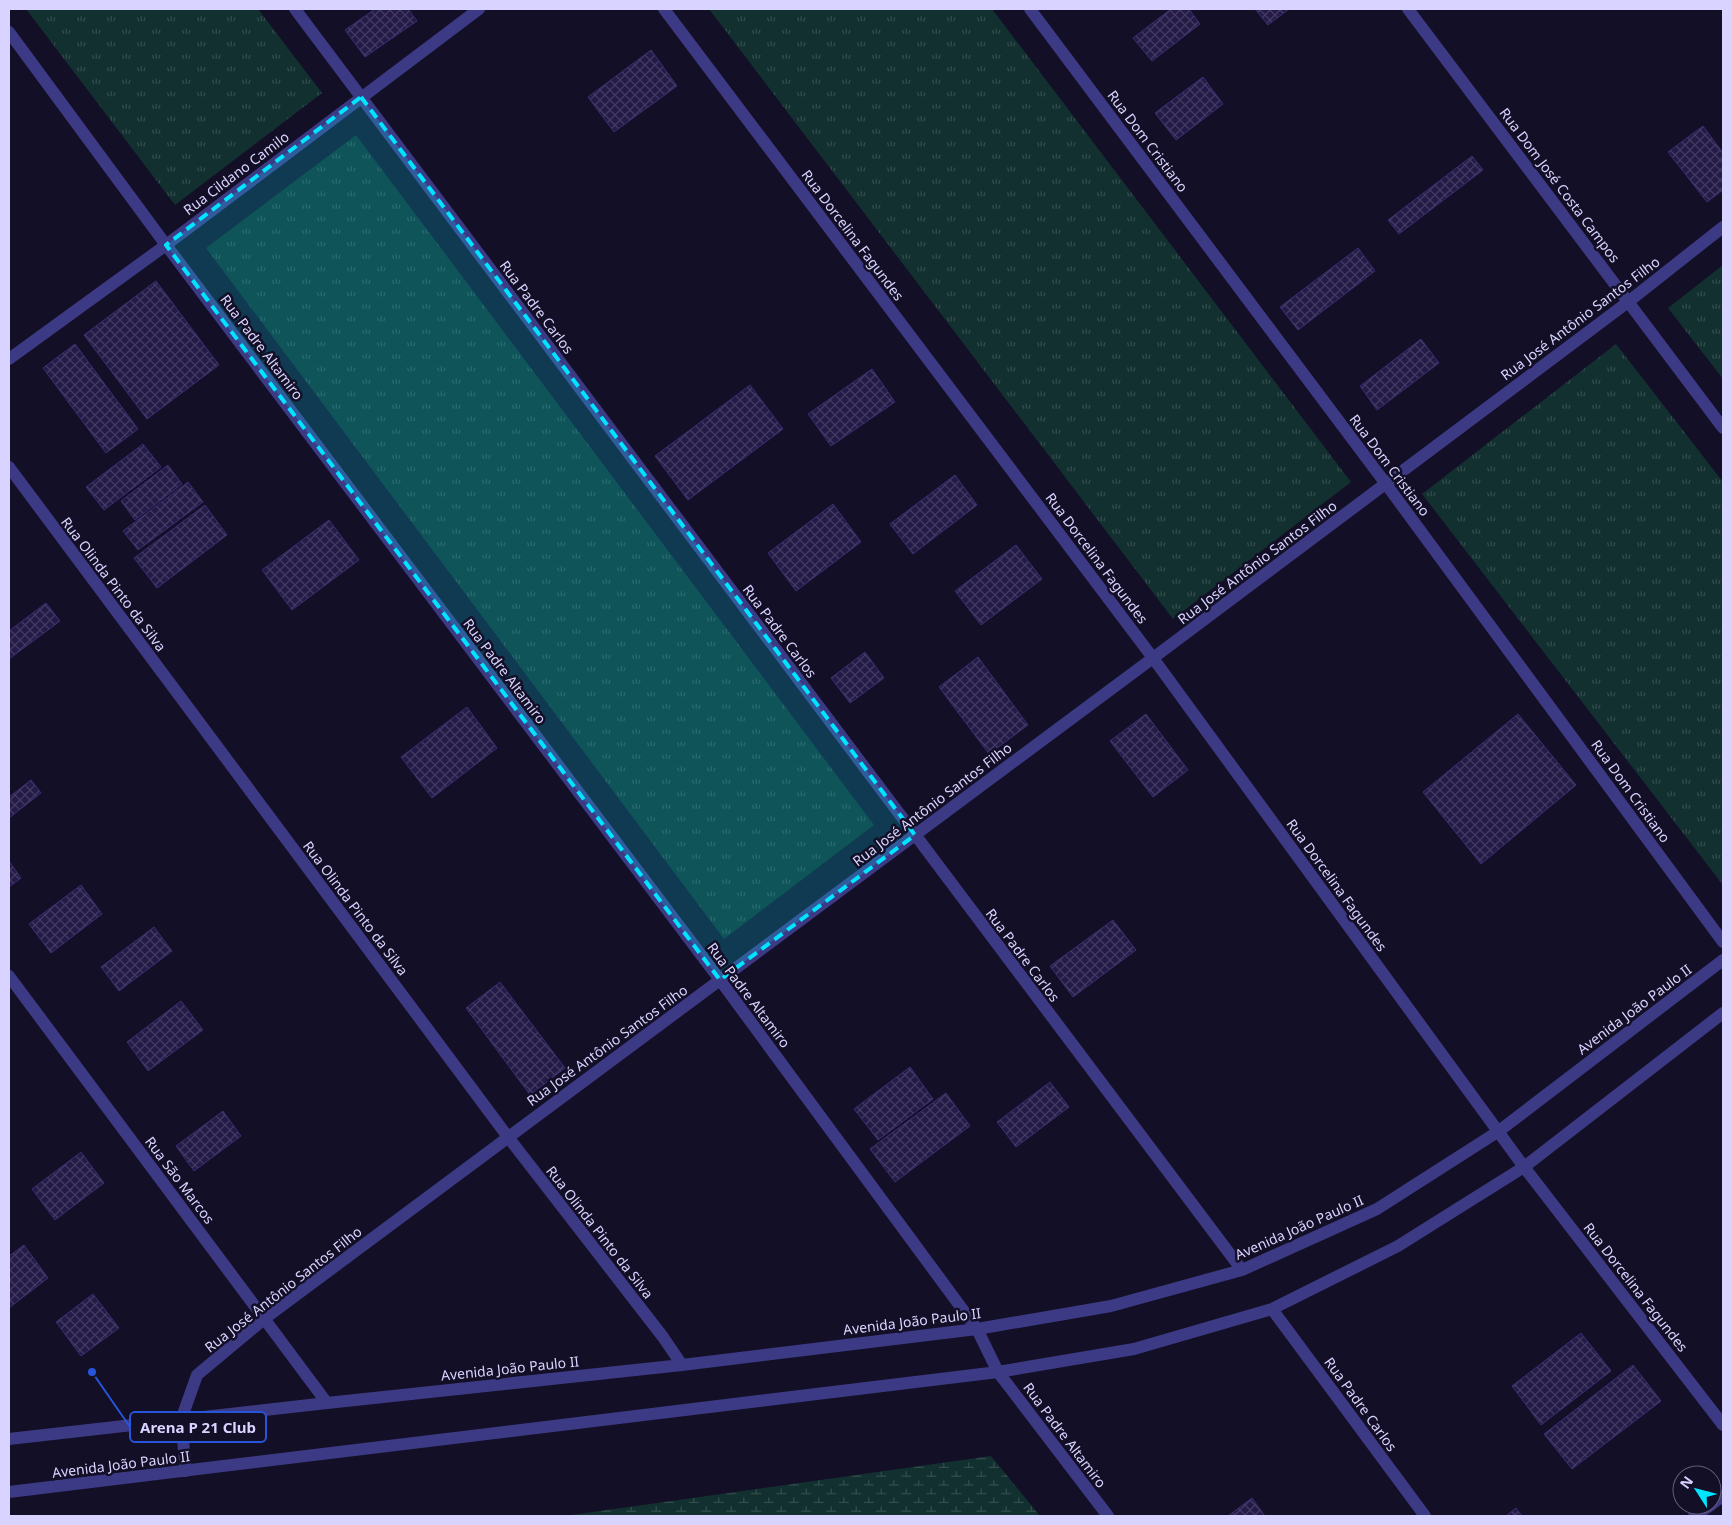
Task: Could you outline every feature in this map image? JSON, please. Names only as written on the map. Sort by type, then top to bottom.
[{"type":"street","name":"Rua Padre Carlos","points":[[296,9],[1242,1270]]},
{"type":"street","name":"Rua Cildano Camilo","points":[[9,359],[166,245],[479,9]]},
{"type":"street","name":"Rua Dorcelina Fagundes","points":[[664,9],[1153,658],[1524,1167],[1723,1425]]},
{"type":"street","name":"Rua Dom Cristiano","points":[[1030,9],[1386,484],[1723,942]]},
{"type":"street","name":"Rua Dom José Costa Campos","points":[[1408,9],[1723,428]]},
{"type":"street","name":"Rua Padre Altamiro","points":[[9,32],[166,245],[720,980],[977,1329],[998,1372],[1108,1516]]},
{"type":"street","name":"Rua José Antônio Santos Filho","points":[[181,1420],[197,1375],[264,1319],[1386,484],[1628,302],[1723,227]]},
{"type":"street","name":"Rua Olinda Pinto da Silva","points":[[9,468],[508,1137],[663,1337],[682,1365]]},
{"type":"street","name":"Avenida João Paulo II","points":[[9,1439],[682,1365],[977,1329],[1111,1306],[1242,1270],[1377,1209],[1499,1131],[1723,960]]},
{"type":"street","name":"Rua São Marcos","points":[[9,976],[327,1403]]},
{"type":"street","name":"Avenida João Paulo II","points":[[9,1492],[998,1372],[1134,1349],[1272,1309],[1398,1246],[1524,1167],[1723,1013]]},
{"type":"street","name":"Rua Padre Carlos","points":[[1272,1309],[1425,1516]]},
{"type":"street","points":[[181,1420],[186,1471]]},
{"type":"highlighted area","points":[[361,97],[915,835],[720,980],[166,245]]},
{"type":"green space","points":[[26,9],[258,9],[322,93],[175,205]]},
{"type":"green space","points":[[709,9],[992,9],[1351,482],[1173,619]]},
{"type":"green space","points":[[356,135],[874,825],[724,939],[206,248]]},
{"type":"green space","points":[[1723,265],[1723,379],[1668,308]]},
{"type":"green space","points":[[1616,344],[1723,482],[1723,885],[1422,494]]},
{"type":"green space","points":[[991,1456],[1040,1516],[564,1516]]},
{"type":"building","points":[[375,9],[408,9],[417,21],[365,57],[345,30]]},
{"type":"building","points":[[1171,9],[1189,9],[1200,24],[1152,61],[1133,38]]},
{"type":"building","points":[[1255,9],[1289,9],[1268,25]]},
{"type":"building","points":[[651,50],[677,86],[614,132],[588,97]]},
{"type":"building","points":[[1203,77],[1223,104],[1176,140],[1155,113]]},
{"type":"building","points":[[1703,126],[1723,153],[1723,190],[1707,202],[1668,152]]},
{"type":"building","points":[[1472,156],[1483,170],[1399,234],[1388,220]]},
{"type":"building","points":[[1358,248],[1375,271],[1298,330],[1280,307]]},
{"type":"building","points":[[156,281],[219,365],[147,419],[84,335]]},
{"type":"building","points":[[1421,339],[1439,363],[1377,410],[1360,386]]},
{"type":"building","points":[[75,344],[138,429],[106,453],[43,368]]},
{"type":"building","points":[[872,369],[895,402],[831,446],[808,414]]},
{"type":"building","points":[[750,385],[783,429],[688,500],[655,456]]},
{"type":"building","points":[[143,444],[161,467],[104,510],[86,487]]},
{"type":"building","points":[[168,465],[182,484],[135,520],[121,501]]},
{"type":"building","points":[[955,475],[977,505],[913,554],[890,524]]},
{"type":"building","points":[[188,482],[203,502],[138,550],[123,531]]},
{"type":"building","points":[[833,504],[861,542],[796,591],[768,553]]},
{"type":"building","points":[[205,505],[227,535],[157,588],[134,558]]},
{"type":"building","points":[[329,520],[359,560],[292,610],[262,570]]},
{"type":"building","points":[[1016,545],[1042,579],[981,625],[955,591]]},
{"type":"building","points":[[46,603],[60,621],[9,659],[9,631]]},
{"type":"building","points":[[865,652],[884,678],[850,703],[831,678]]},
{"type":"building","points":[[978,657],[1028,725],[989,754],[939,687]]},
{"type":"building","points":[[467,707],[497,748],[432,798],[401,757]]},
{"type":"building","points":[[1146,714],[1188,770],[1153,797],[1110,741]]},
{"type":"building","points":[[1518,714],[1576,785],[1481,864],[1423,792]]},
{"type":"building","points":[[31,780],[41,793],[9,818],[9,797]]},
{"type":"building","points":[[9,861],[21,878],[9,887]]},
{"type":"building","points":[[81,885],[102,914],[51,953],[29,924]]},
{"type":"building","points":[[1113,920],[1136,950],[1073,997],[1050,966]]},
{"type":"building","points":[[154,927],[172,951],[119,991],[101,967]]},
{"type":"building","points":[[500,982],[565,1068],[530,1095],[466,1008]]},
{"type":"building","points":[[181,1001],[203,1030],[148,1071],[127,1042]]},
{"type":"building","points":[[910,1067],[933,1099],[878,1140],[854,1109]]},
{"type":"building","points":[[1050,1082],[1069,1107],[1016,1147],[997,1122]]},
{"type":"building","points":[[946,1093],[970,1126],[895,1182],[870,1149]]},
{"type":"building","points":[[223,1111],[241,1136],[194,1171],[176,1146]]},
{"type":"building","points":[[81,1152],[104,1183],[55,1220],[32,1189]]},
{"type":"building","points":[[24,1245],[48,1278],[9,1308],[9,1256]]},
{"type":"building","points":[[93,1294],[119,1328],[81,1356],[56,1322]]},
{"type":"building","points":[[1581,1333],[1611,1371],[1541,1425],[1512,1386]]},
{"type":"building","points":[[1633,1365],[1661,1401],[1572,1469],[1544,1434]]},
{"type":"building","points":[[1252,1498],[1265,1516],[1228,1516]]},
{"type":"building","points":[[1516,1508],[1522,1516],[1506,1516]]},
{"type":"place","name":"Arena P 21 Club","points":[[92,1372]]}]
